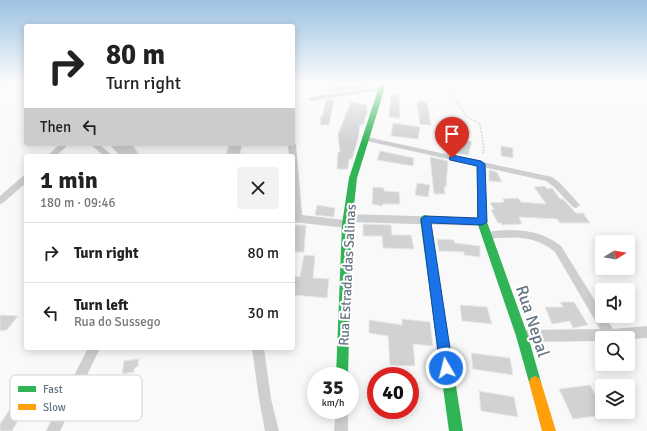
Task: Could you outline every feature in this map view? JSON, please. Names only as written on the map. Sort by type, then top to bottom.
[{"type":"street","name":"Rua Estrada das Salinas","points":[[342,367],[347,221],[354,178],[377,104]]},
{"type":"street","points":[[367,140],[549,179],[557,185],[576,205]]},
{"type":"street","points":[[53,154],[63,146]]},
{"type":"street","points":[[96,146],[106,154]]},
{"type":"street","points":[[295,218],[347,221],[425,219],[482,222],[481,164]]},
{"type":"street","points":[[0,201],[24,180]]},
{"type":"street","points":[[425,219],[456,431]]},
{"type":"street","name":"Rua Nepal","points":[[482,222],[522,336],[549,431]]},
{"type":"street","points":[[487,235],[533,234],[553,244],[558,249],[608,331]]},
{"type":"street","points":[[635,333],[647,332]]},
{"type":"street","points":[[522,336],[595,335]]},
{"type":"street","points":[[81,375],[93,350]]},
{"type":"street","points":[[258,350],[265,399],[272,431]]},
{"type":"street","points":[[343,419],[344,430]]},
{"type":"street","points":[[53,431],[58,421]]},
{"type":"path","points":[[459,104],[466,116],[480,124],[484,149],[481,164]]},
{"type":"building","points":[[325,104],[333,104],[329,125],[321,125],[320,117],[322,117]]},
{"type":"building","points":[[350,104],[367,105],[366,110],[368,110],[363,125],[360,125],[358,139],[352,159],[349,159],[348,169],[337,169],[338,152],[340,152],[338,134]]},
{"type":"building","points":[[390,104],[399,104],[400,118],[389,117]]},
{"type":"building","points":[[417,104],[428,104],[431,125],[420,124]]},
{"type":"building","points":[[393,123],[420,127],[418,139],[391,136]]},
{"type":"building","points":[[459,139],[472,142],[468,155],[455,153]]},
{"type":"building","points":[[111,146],[133,146],[139,154],[118,154]]},
{"type":"building","points":[[229,146],[242,146],[240,154],[226,154]]},
{"type":"building","points":[[501,146],[513,148],[513,158],[501,156]]},
{"type":"building","points":[[380,151],[414,158],[413,166],[377,160]]},
{"type":"building","points":[[430,157],[448,161],[446,187],[444,187],[445,194],[434,194]]},
{"type":"building","points":[[489,170],[497,172],[502,182],[489,181]]},
{"type":"building","points":[[417,183],[430,185],[428,197],[415,195]]},
{"type":"building","points":[[545,186],[547,189],[552,188],[560,199],[563,199],[576,213],[583,213],[590,223],[560,223],[557,219],[519,217],[522,224],[502,225],[501,223],[498,223],[491,210],[494,209],[490,203],[504,202],[503,199],[518,198],[521,202],[546,204],[534,187]]},
{"type":"building","points":[[373,187],[384,188],[384,191],[399,192],[400,204],[383,204],[382,206],[372,204]]},
{"type":"building","points":[[317,205],[335,208],[334,217],[315,215]]},
{"type":"building","points":[[363,224],[391,225],[392,235],[411,235],[414,249],[383,248],[382,236],[363,236]]},
{"type":"building","points":[[295,225],[306,225],[304,252],[295,252]]},
{"type":"building","points":[[437,239],[454,240],[455,243],[480,246],[480,257],[464,255],[464,252],[439,251]]},
{"type":"building","points":[[304,255],[315,256],[313,278],[329,279],[327,298],[295,295],[295,276],[300,277]]},
{"type":"building","points":[[560,302],[574,302],[588,325],[573,328],[570,321],[552,324],[545,307],[563,307]]},
{"type":"building","points":[[460,305],[487,307],[492,324],[462,321]]},
{"type":"building","points":[[0,315],[18,316],[7,330],[0,331]]},
{"type":"building","points":[[402,319],[430,322],[433,346],[413,344],[415,366],[390,365],[388,336],[369,333],[369,320],[402,325]]},
{"type":"building","points":[[471,353],[510,358],[513,375],[473,369]]},
{"type":"building","points":[[139,359],[138,366],[134,369],[134,372],[122,374],[124,361]]},
{"type":"building","points":[[590,385],[595,395],[595,416],[573,419],[559,389]]},
{"type":"building","points":[[479,391],[514,397],[518,417],[481,411]]},
{"type":"building","points":[[10,409],[10,421],[18,421],[12,431],[0,431],[0,424]]},
{"type":"traffic: fast","points":[[342,367],[347,224],[353,178],[377,104]]},
{"type":"traffic: fast","points":[[481,164],[482,222],[522,336],[535,382]]},
{"type":"traffic: fast","points":[[425,219],[456,431]]},
{"type":"traffic: slow","points":[[535,382],[549,431]]},
{"type":"route","points":[[446,368],[425,219],[482,222],[481,164],[452,158]]}]
